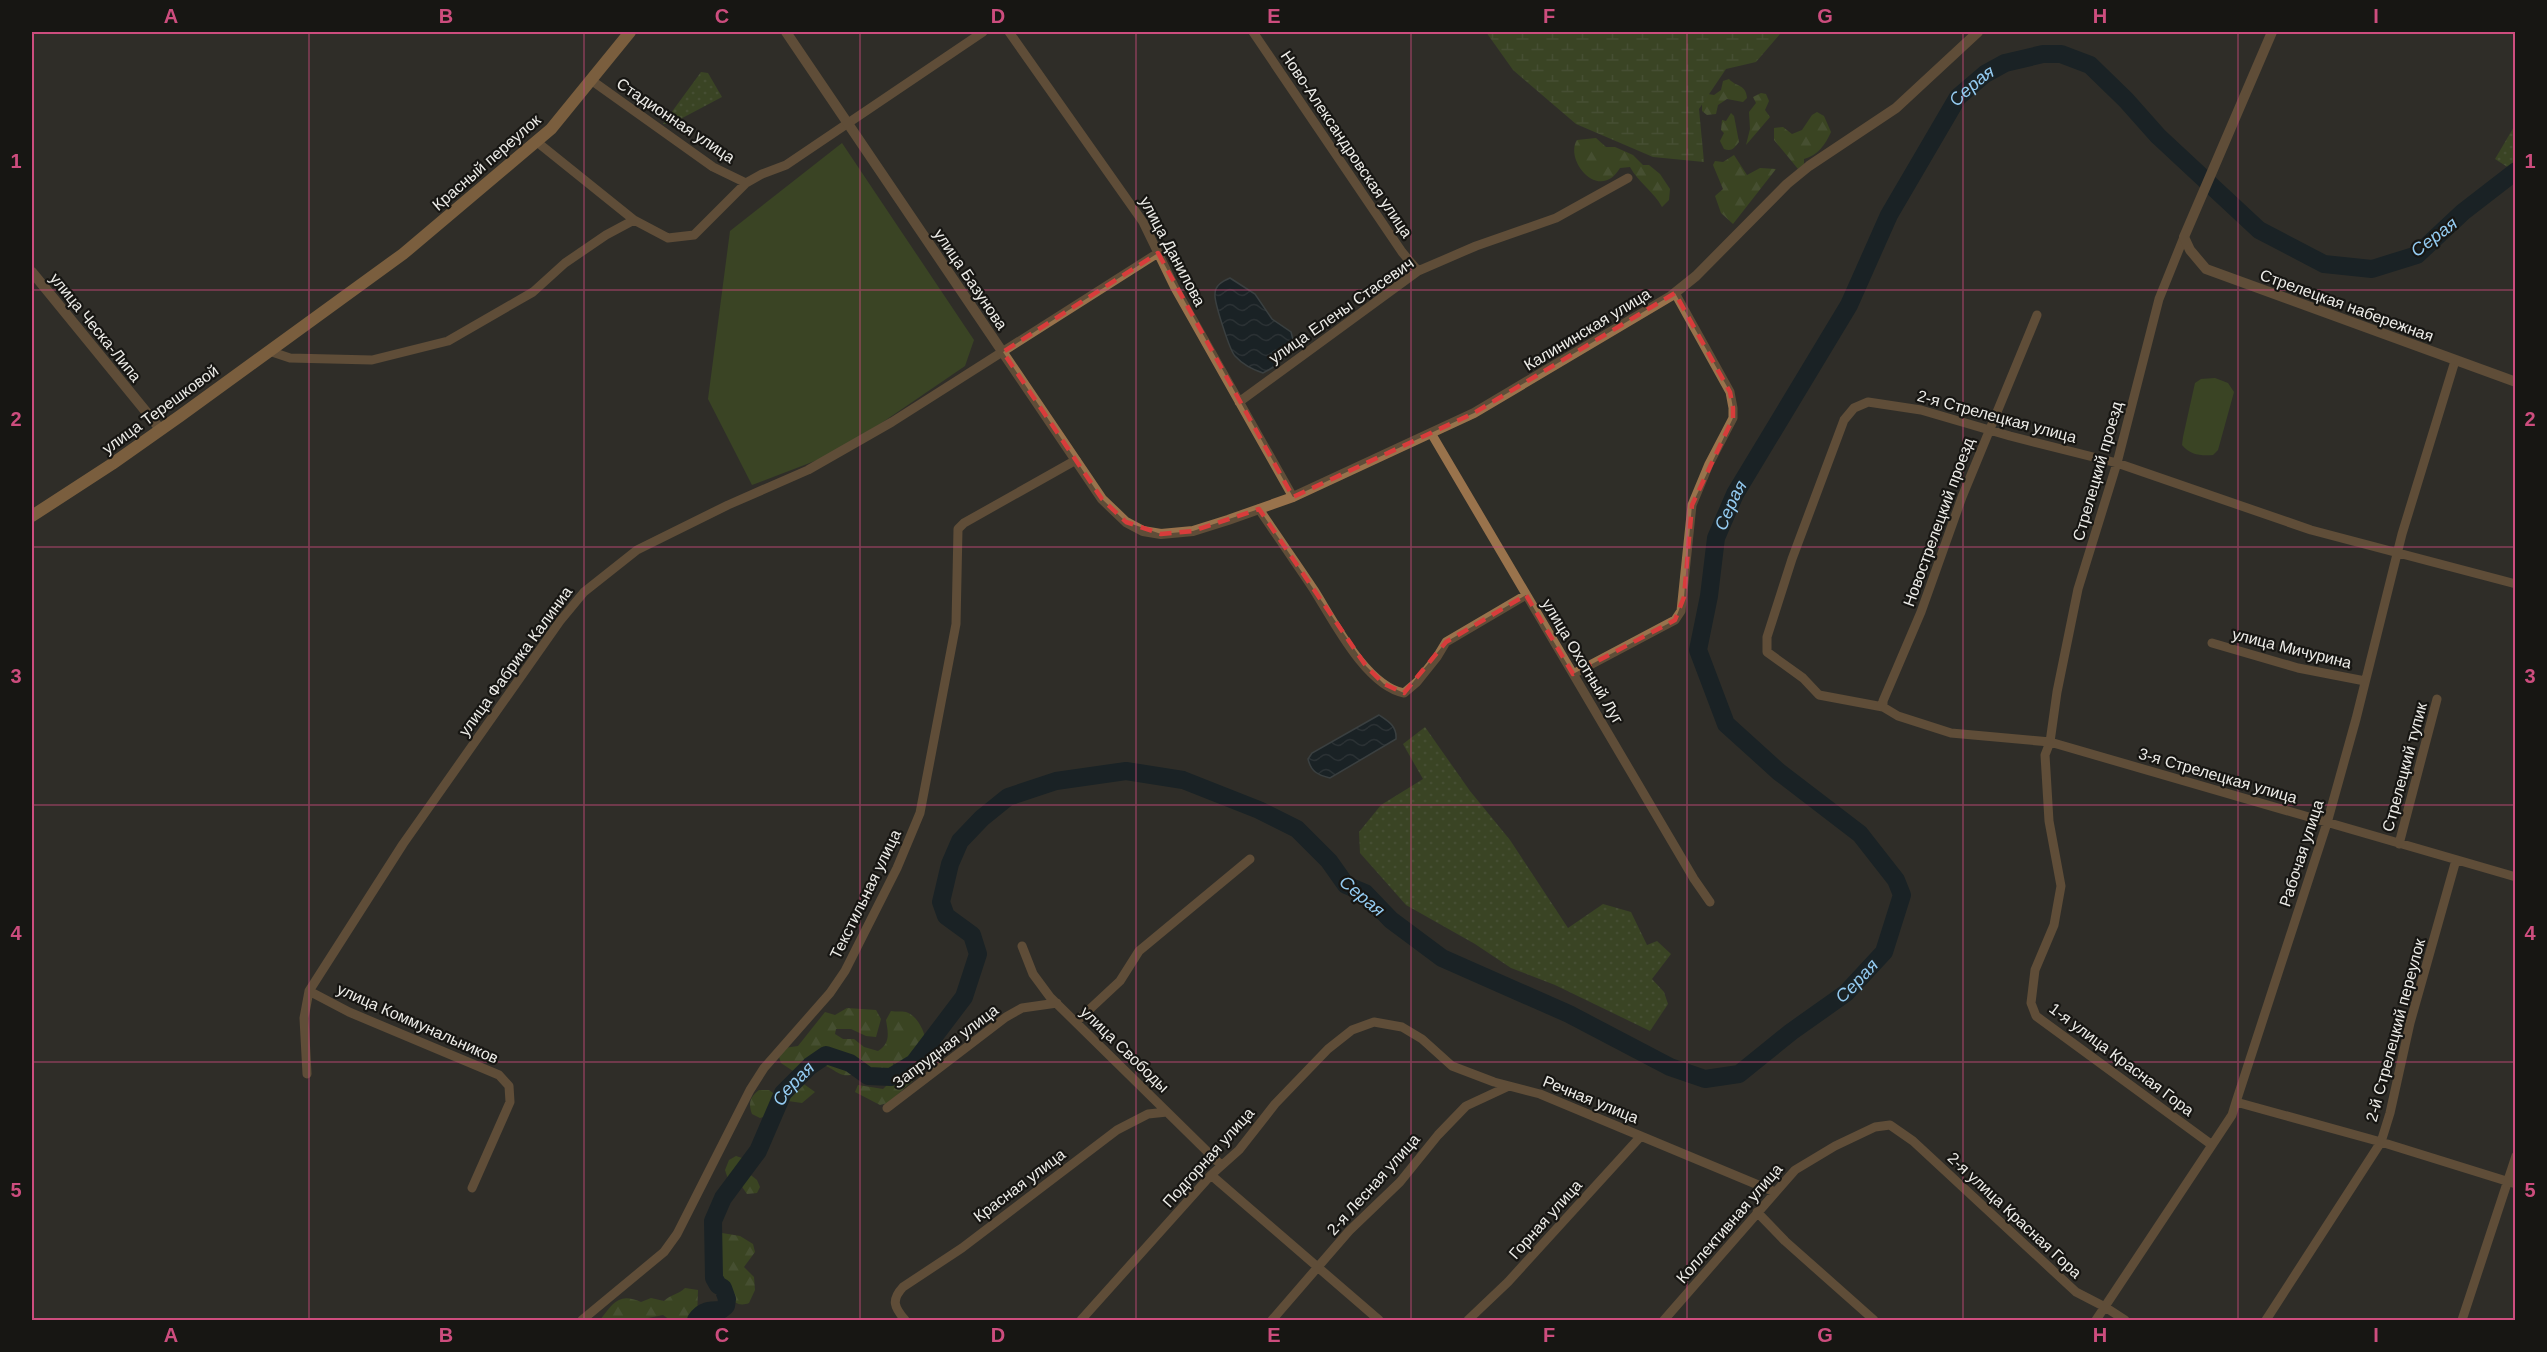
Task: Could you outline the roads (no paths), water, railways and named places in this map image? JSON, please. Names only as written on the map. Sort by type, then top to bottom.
[{"type":"main road","name":"Красный переулок","points":[[305,325],[403,254],[537,142],[630,32]]},
{"type":"main road","name":"улица Терешковой","points":[[32,516],[161,430],[305,325]]},
{"type":"street","name":"улица Базунова","points":[[786,32],[1102,499],[1126,522],[1143,531]]},
{"type":"street","points":[[537,142],[634,220],[668,238],[693,235],[746,183],[786,165],[848,125],[922,71],[983,32]]},
{"type":"street","name":"улица Данилова","points":[[1009,32],[1143,222],[1175,288],[1293,497]]},
{"type":"street","name":"Ново-Александровская улица","points":[[1253,32],[1402,252],[1418,272]]},
{"type":"street","name":"Калининская улица","points":[[1143,531],[1161,534],[1193,531],[1293,497],[1474,413],[1676,293],[1787,184],[1809,166],[1896,108],[1978,32]]},
{"type":"street","name":"Стрелецкий проезд","points":[[2050,742],[2056,692],[2078,589],[2117,463],[2159,299],[2193,213],[2270,34]]},
{"type":"street","name":"Стадионная улица","points":[[591,80],[713,167],[746,183]]},
{"type":"street","name":"улица Елены Стасевич","points":[[1239,402],[1418,272],[1476,246],[1556,218],[1628,178]]},
{"type":"street","points":[[269,351],[290,358],[372,360],[448,341],[533,292],[573,257],[634,220]]},
{"type":"street","name":"Стрелецкая набережная","points":[[2184,237],[2190,250],[2206,269],[2516,382]]},
{"type":"street","name":"улица Фабрика Калиниа","points":[[307,1074],[304,1018],[309,991],[403,844],[560,621],[584,592],[637,550],[728,505],[808,470],[892,422],[1158,253]]},
{"type":"street","name":"улица Ческа-Липа","points":[[32,272],[161,430]]},
{"type":"street","points":[[1573,674],[1675,620],[1681,611],[1692,505],[1709,464],[1733,418],[1733,408],[1730,392],[1676,293]]},
{"type":"street","name":"Новострелецкий проезд","points":[[1883,707],[1883,701],[1921,612],[1989,430],[2037,315]]},
{"type":"street","name":"Рабочая улица","points":[[2096,1320],[2232,1114],[2327,823],[2397,552],[2455,361]]},
{"type":"street","name":"2-я Стрелецкая улица","points":[[1819,694],[1803,678],[1767,652],[1767,637],[1792,559],[1844,420],[1854,408],[1868,402],[1921,410],[2117,463],[2311,530],[2516,584]]},
{"type":"street","name":"улица Охотный Луг","points":[[1431,433],[1694,879],[1710,902]]},
{"type":"street","name":"Текстильная улица","points":[[582,1320],[664,1252],[677,1234],[750,1090],[764,1068],[830,993],[845,971],[897,868],[920,813],[956,624],[958,529],[964,523],[1076,460]]},
{"type":"street","points":[[1259,509],[1347,643],[1366,666],[1384,684],[1396,692],[1404,693],[1417,682],[1446,642],[1526,595]]},
{"type":"street","name":"улица Мичурина","points":[[2212,643],[2298,668],[2365,681]]},
{"type":"street","name":"3-я Стрелецкая улица","points":[[1819,694],[1883,707],[1898,716],[1951,733],[2050,742],[2516,877]]},
{"type":"street","name":"Стрелецкий тупик","points":[[2399,844],[2438,699]]},
{"type":"street","name":"1-я улица Красная Гора","points":[[2050,742],[2045,755],[2049,821],[2061,886],[2054,925],[2035,970],[2031,1003],[2036,1016],[2212,1145]]},
{"type":"street","points":[[1076,1022],[1120,981],[1139,951],[1250,859]]},
{"type":"street","name":"2-й Стрелецкий переулок","points":[[2266,1320],[2381,1142],[2390,1113],[2410,1023],[2456,860]]},
{"type":"street","name":"улица Свободы","points":[[1022,946],[1033,974],[1057,1003],[1221,1165]]},
{"type":"street","name":"улица Коммунальников","points":[[309,991],[350,1012],[499,1075],[509,1086],[510,1102],[472,1188]]},
{"type":"street","name":"Запрудная улица","points":[[887,1108],[1005,1017],[1022,1008],[1057,1003]]},
{"type":"street","name":"Подгорная улица","points":[[1081,1320],[1211,1175],[1239,1150],[1275,1104],[1328,1049],[1352,1030],[1374,1022],[1402,1027]]},
{"type":"street","name":"Речная улица","points":[[1402,1027],[1422,1039],[1452,1066],[1540,1094],[1774,1192]]},
{"type":"street","name":"2-я Лесная улица","points":[[1272,1320],[1349,1231],[1400,1182],[1438,1135],[1466,1106],[1509,1085]]},
{"type":"street","points":[[2236,1102],[2381,1142],[2512,1183]]},
{"type":"street","name":"Красная улица","points":[[904,1320],[895,1304],[896,1295],[903,1287],[962,1248],[1117,1130],[1148,1114],[1167,1112]]},
{"type":"street","name":"Коллективная улица","points":[[1664,1320],[1774,1192],[1796,1170],[1835,1146],[1875,1127],[1890,1125]]},
{"type":"street","name":"2-я улица Красная Гора","points":[[1890,1125],[1913,1141],[2076,1292],[2124,1320]]},
{"type":"street","name":"Горная улица","points":[[1468,1320],[1516,1273],[1641,1136]]},
{"type":"street","points":[[2462,1320],[2512,1183],[2516,1156]]},
{"type":"street","points":[[1211,1175],[1378,1320]]},
{"type":"street","points":[[1757,1212],[1785,1241],[1874,1320]]},
{"type":"water","points":[[1230,278],[1255,294],[1272,319],[1291,332],[1294,343],[1291,352],[1274,367],[1263,373],[1248,366],[1235,356],[1226,336],[1215,291],[1222,282]]},
{"type":"water","points":[[1379,715],[1393,727],[1396,739],[1330,778],[1313,770],[1308,759],[1312,753]]},
{"type":"waterway","name":"Серая","points":[[696,1320],[704,1312],[721,1310],[726,1306],[727,1299],[723,1288],[714,1278],[713,1221],[723,1198],[758,1151],[783,1093],[810,1066],[826,1055],[850,1063],[868,1076],[891,1077],[914,1063],[964,997],[978,954],[972,935],[946,916],[941,902],[950,864],[960,841],[982,818],[1008,797],[1056,781],[1126,771],[1183,780],[1259,810],[1297,829],[1329,861],[1346,885],[1365,893],[1391,920],[1442,958],[1569,1014],[1670,1067],[1705,1079],[1739,1074],[1791,1032],[1846,993],[1884,952],[1902,895],[1896,880],[1860,834],[1779,772],[1726,724],[1698,650],[1709,596],[1716,538],[1735,494],[1849,305],[1889,215],[1958,97],[1985,74],[2005,63],[2043,54],[2061,54],[2090,65],[2158,136],[2259,230],[2324,264],[2372,269],[2417,255],[2463,212],[2516,171]]}]
